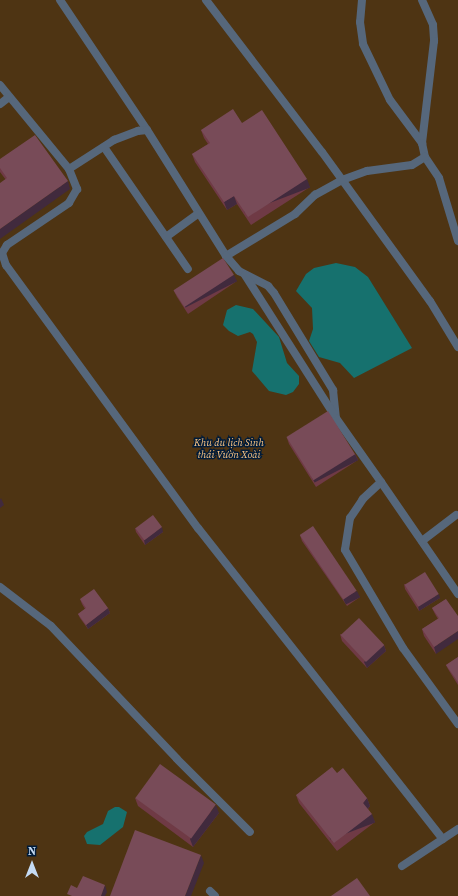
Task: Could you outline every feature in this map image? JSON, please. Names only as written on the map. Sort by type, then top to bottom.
[{"type":"street","points":[[60,0],[147,130],[198,214],[226,256],[244,274],[336,418],[458,594]]},
{"type":"street","points":[[206,0],[250,54],[342,180],[430,301],[458,346]]},
{"type":"street","points":[[362,0],[360,22],[363,44],[390,100],[422,143]]},
{"type":"street","points":[[422,0],[433,25],[434,41],[422,143],[425,157],[438,178],[458,241]]},
{"type":"street","points":[[0,85],[69,169],[77,189],[74,198],[11,242],[1,253],[6,265],[43,318],[198,528],[443,839]]},
{"type":"street","points":[[0,104],[9,97]]},
{"type":"street","points":[[69,169],[104,147],[138,130],[147,130]]},
{"type":"street","points":[[104,147],[188,269]]},
{"type":"street","points":[[226,256],[295,214],[314,195],[342,180],[367,171],[412,165],[425,157]]},
{"type":"street","points":[[166,237],[198,214]]},
{"type":"street","points":[[244,274],[268,286],[274,293],[333,390],[336,418]]},
{"type":"street","points":[[381,482],[363,499],[350,518],[345,550],[349,560],[403,648],[458,724]]},
{"type":"street","points":[[422,541],[456,515]]},
{"type":"street","points":[[0,587],[51,626],[177,759],[250,832]]},
{"type":"street","points":[[402,866],[458,829]]},
{"type":"green space","name":"Khu du lịch Sinh thái Vườn Xoài","points":[[0,0],[458,0],[458,896],[0,896]]},
{"type":"shaded area","points":[[336,263],[355,267],[368,277],[412,348],[354,378],[340,363],[319,357],[309,341],[313,329],[312,308],[296,291],[306,274],[314,268]]},
{"type":"shaded area","points":[[236,305],[253,309],[279,337],[287,363],[299,376],[299,384],[293,392],[286,395],[269,391],[252,371],[257,342],[253,334],[250,332],[238,336],[229,331],[223,325],[227,310]]},
{"type":"shaded area","points":[[115,807],[119,807],[127,812],[123,827],[100,845],[87,844],[84,836],[87,832],[103,824],[108,811]]},
{"type":"building","points":[[233,109],[242,123],[262,110],[307,179],[248,217],[234,196],[224,202],[192,154],[210,143],[201,130]]},
{"type":"building","points":[[35,135],[68,181],[0,229],[0,183],[7,178],[0,168],[0,159]]},
{"type":"building","points":[[223,258],[234,275],[184,307],[174,290]]},
{"type":"building","points":[[328,411],[355,454],[313,480],[286,437]]},
{"type":"building","points":[[153,515],[162,527],[144,540],[135,528]]},
{"type":"building","points":[[313,526],[357,591],[343,600],[300,535]]},
{"type":"building","points":[[425,572],[439,594],[418,607],[405,585]]},
{"type":"building","points":[[94,589],[108,608],[86,625],[78,614],[86,608],[80,599]]},
{"type":"building","points":[[446,599],[458,616],[458,631],[434,647],[422,629],[439,618],[432,608]]},
{"type":"building","points":[[359,618],[384,645],[366,662],[341,635]]},
{"type":"building","points":[[458,657],[458,682],[446,665]]},
{"type":"building","points":[[160,764],[216,805],[191,839],[135,798]]},
{"type":"building","points":[[332,767],[337,773],[343,768],[367,798],[363,803],[372,814],[334,843],[296,795]]},
{"type":"building","points":[[135,830],[201,855],[185,896],[110,896]]},
{"type":"building","points":[[83,876],[105,885],[101,896],[72,896],[67,894],[71,885],[77,888]]},
{"type":"building","points":[[357,878],[370,896],[331,896]]}]
